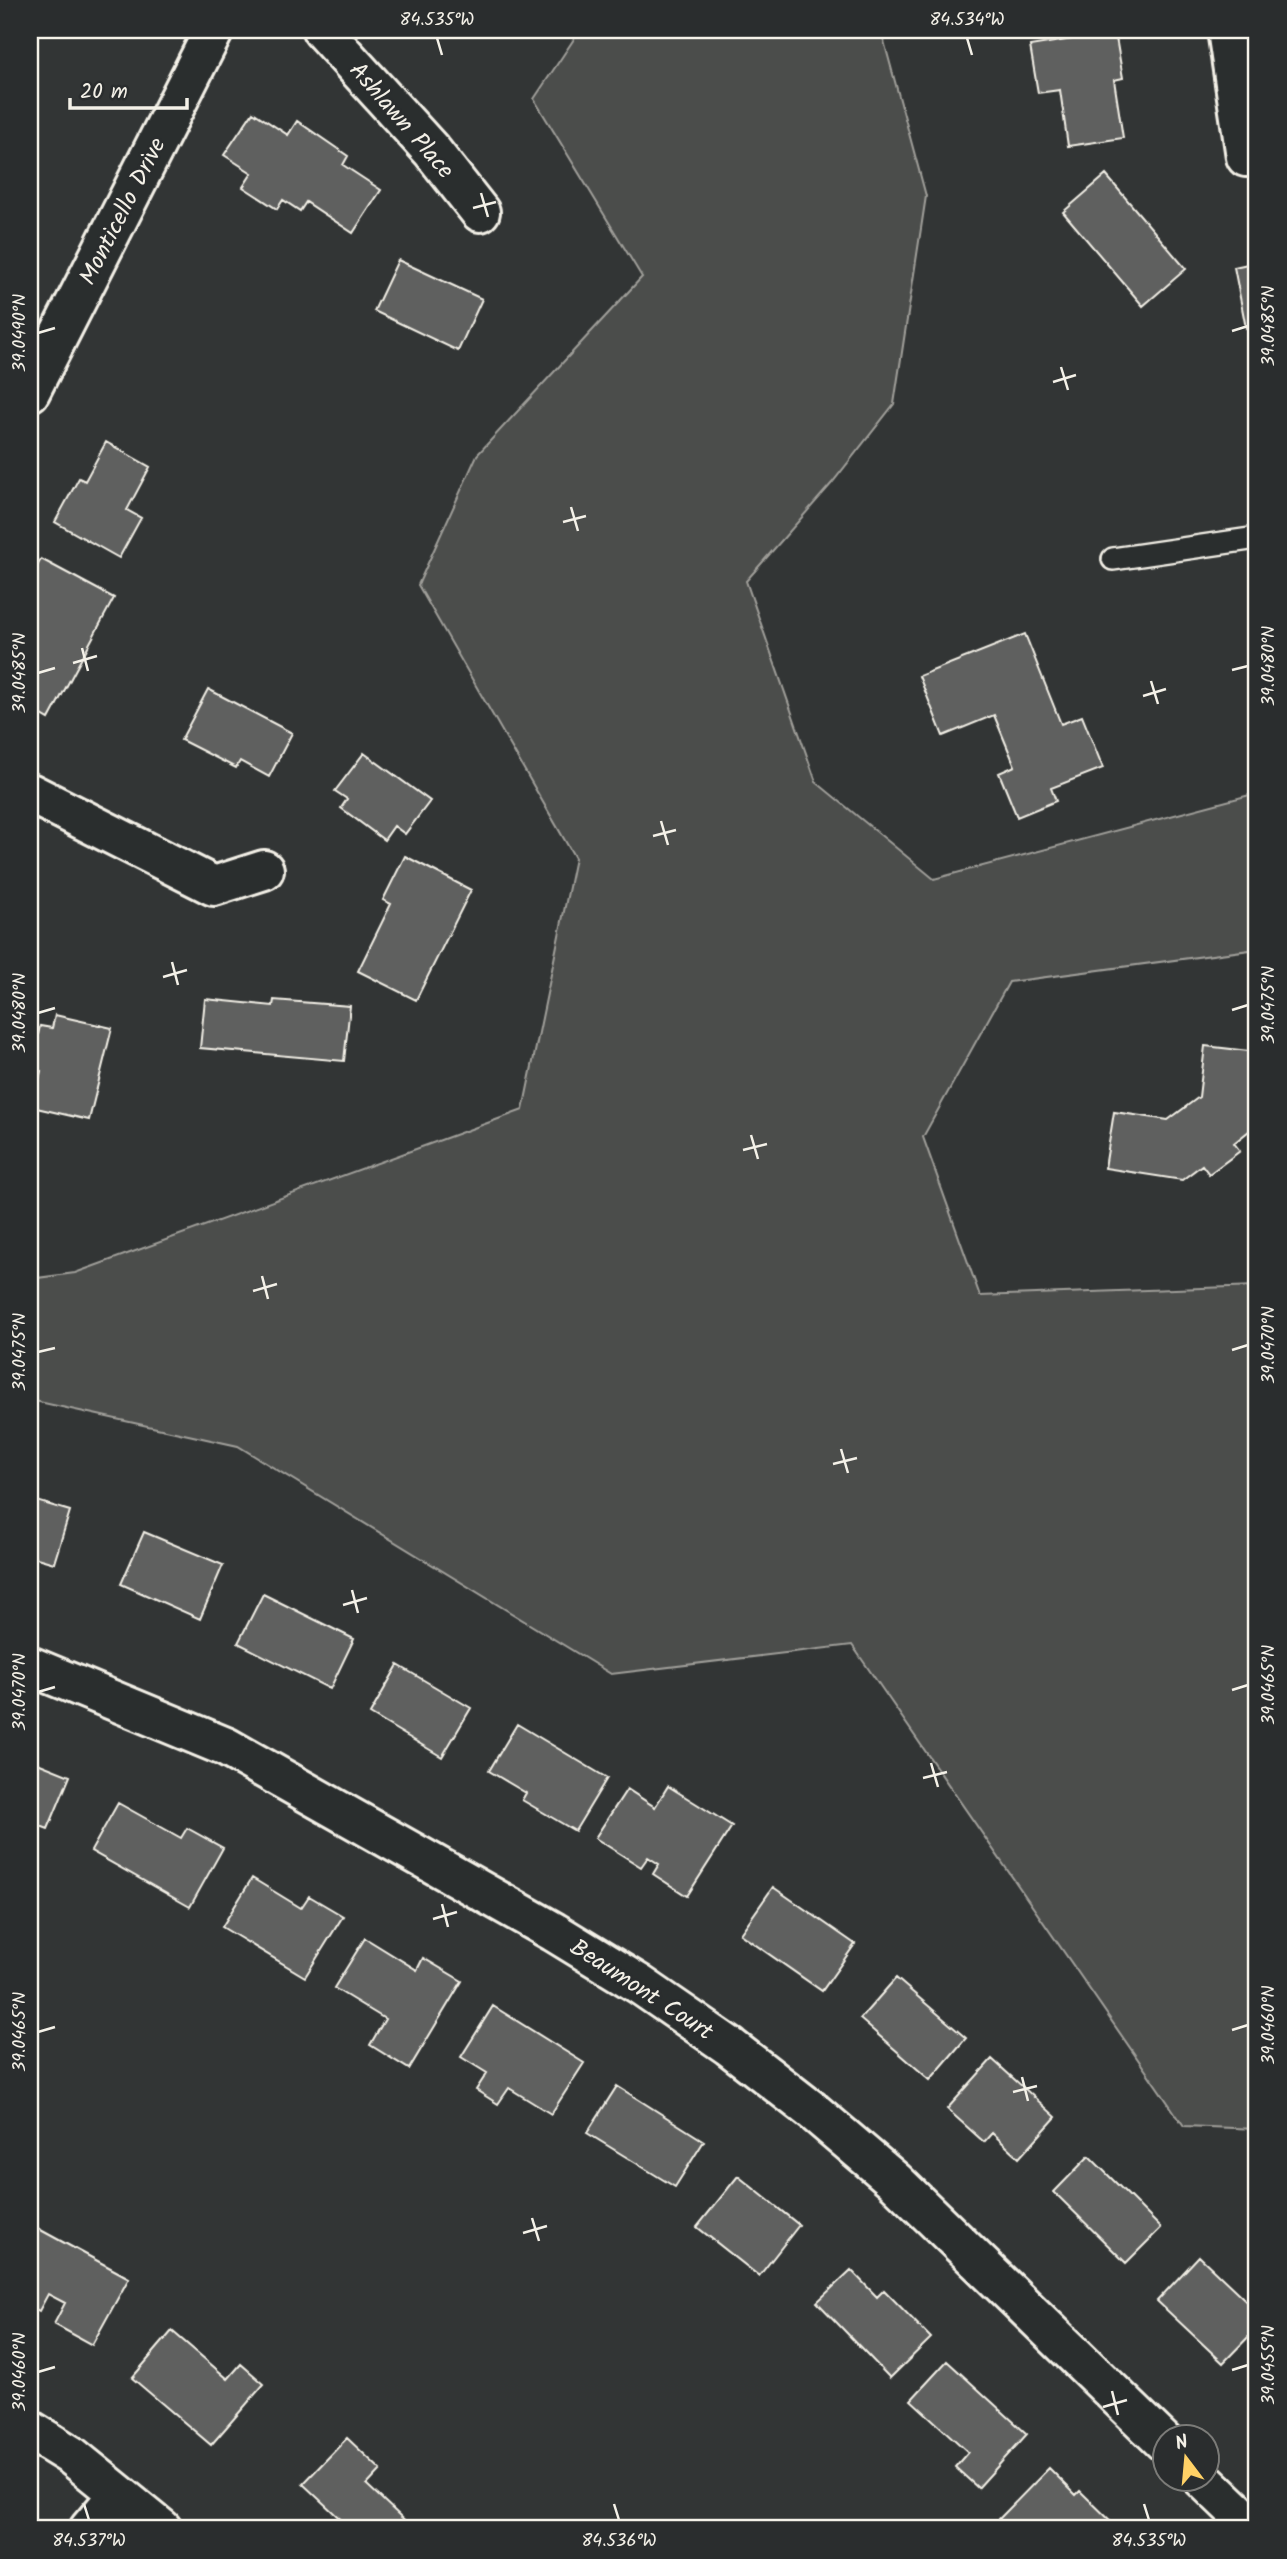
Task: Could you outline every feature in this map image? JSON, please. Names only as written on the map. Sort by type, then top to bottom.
[{"type":"street","name":"Monticello Drive","points":[[30,392],[214,30]]},
{"type":"street","name":"Ashlawn Place","points":[[322,30],[432,150],[480,212]]},
{"type":"street","points":[[1227,30],[1246,157]]},
{"type":"street","points":[[30,793],[214,886],[264,870]]},
{"type":"street","name":"Beaumont Court","points":[[30,1665],[226,1747],[554,1932],[650,1992],[729,2046],[803,2103],[895,2181],[1150,2428]]},
{"type":"street","points":[[30,2430],[72,2456],[162,2529]]},
{"type":"street","points":[[1216,2492],[1255,2529]]},
{"type":"street","points":[[89,2529],[118,2495]]},
{"type":"lane","points":[[1114,559],[1257,538]]},
{"type":"shaded area","points":[[580,30],[881,30],[926,196],[894,404],[832,483],[746,581],[816,782],[934,879],[1257,793],[1257,949],[1009,982],[923,1137],[980,1296],[1257,1286],[1257,2129],[1184,2126],[852,1645],[611,1674],[238,1446],[30,1400],[30,1279],[75,1273],[523,1110],[575,858],[418,585],[477,455],[642,277],[534,99]]},
{"type":"building","points":[[1115,32],[1123,78],[1114,80],[1123,138],[1068,146],[1060,90],[1038,93],[1030,46]]},
{"type":"building","points":[[253,112],[288,135],[297,121],[348,156],[343,165],[381,190],[353,233],[306,202],[300,211],[283,200],[277,209],[243,187],[252,173],[224,155]]},
{"type":"building","points":[[1106,175],[1186,269],[1143,306],[1063,212]]},
{"type":"building","points":[[398,260],[482,299],[458,351],[374,311]]},
{"type":"building","points":[[1257,262],[1257,325],[1246,328],[1234,267]]},
{"type":"building","points":[[106,442],[150,467],[127,510],[141,518],[119,558],[55,522],[79,478],[85,481]]},
{"type":"building","points":[[41,559],[114,598],[49,719],[30,708],[30,579]]},
{"type":"building","points":[[1025,634],[1061,724],[1082,716],[1103,768],[1051,788],[1056,801],[1017,817],[999,773],[1015,766],[994,715],[943,736],[919,676]]},
{"type":"building","points":[[208,689],[292,733],[269,777],[240,761],[236,768],[181,740]]},
{"type":"building","points":[[364,753],[430,801],[405,834],[394,826],[384,840],[341,808],[347,799],[335,791]]},
{"type":"building","points":[[405,856],[471,890],[416,1000],[358,971],[391,904],[383,900]]},
{"type":"building","points":[[205,999],[273,1006],[274,1000],[350,1006],[344,1061],[200,1048]]},
{"type":"building","points":[[55,1015],[112,1028],[89,1120],[32,1107],[41,1071],[30,1069],[40,1026],[52,1028]]},
{"type":"building","points":[[1205,1046],[1257,1052],[1254,1127],[1234,1143],[1240,1151],[1209,1174],[1202,1165],[1182,1180],[1105,1168],[1114,1112],[1168,1120],[1199,1097]]},
{"type":"building","points":[[30,1499],[70,1511],[54,1563],[30,1556]]},
{"type":"building","points":[[144,1532],[223,1565],[200,1619],[121,1584]]},
{"type":"building","points":[[263,1594],[354,1639],[330,1689],[238,1643]]},
{"type":"building","points":[[398,1665],[471,1708],[442,1757],[370,1714]]},
{"type":"building","points":[[517,1724],[607,1778],[575,1831],[522,1800],[526,1793],[489,1771]]},
{"type":"building","points":[[30,1760],[70,1776],[48,1829],[30,1822]]},
{"type":"building","points":[[668,1786],[732,1826],[687,1896],[653,1874],[659,1864],[648,1857],[641,1867],[595,1838],[627,1789],[655,1807]]},
{"type":"building","points":[[118,1803],[181,1838],[187,1828],[223,1848],[190,1907],[91,1851]]},
{"type":"building","points":[[252,1878],[301,1908],[309,1896],[343,1916],[305,1977],[222,1927]]},
{"type":"building","points":[[773,1887],[855,1944],[822,1991],[740,1934]]},
{"type":"building","points":[[365,1938],[417,1970],[423,1958],[462,1981],[409,2069],[370,2045],[385,2019],[334,1988]]},
{"type":"building","points":[[896,1978],[966,2038],[930,2080],[860,2019]]},
{"type":"building","points":[[493,2006],[584,2063],[551,2114],[509,2088],[498,2104],[476,2090],[487,2073],[461,2057]]},
{"type":"building","points":[[992,2059],[1056,2117],[1019,2158],[992,2133],[984,2142],[947,2109]]},
{"type":"building","points":[[617,2086],[704,2141],[675,2187],[587,2133]]},
{"type":"building","points":[[1089,2156],[1161,2228],[1126,2263],[1054,2192]]},
{"type":"building","points":[[738,2176],[799,2225],[759,2276],[697,2227]]},
{"type":"building","points":[[37,2228],[129,2278],[92,2345],[54,2324],[65,2303],[48,2294],[39,2311],[30,2306],[30,2241]]},
{"type":"building","points":[[1199,2256],[1257,2311],[1257,2328],[1223,2363],[1157,2301]]},
{"type":"building","points":[[851,2270],[877,2297],[884,2290],[931,2338],[890,2378],[817,2302]]},
{"type":"building","points":[[172,2331],[228,2379],[241,2364],[264,2384],[211,2445],[132,2378]]},
{"type":"building","points":[[947,2361],[1027,2434],[978,2488],[955,2467],[968,2452],[911,2400]]},
{"type":"building","points":[[347,2438],[381,2470],[367,2485],[414,2529],[351,2529],[303,2484]]},
{"type":"building","points":[[1049,2468],[1076,2495],[1080,2491],[1119,2529],[1009,2529],[999,2519]]}]
